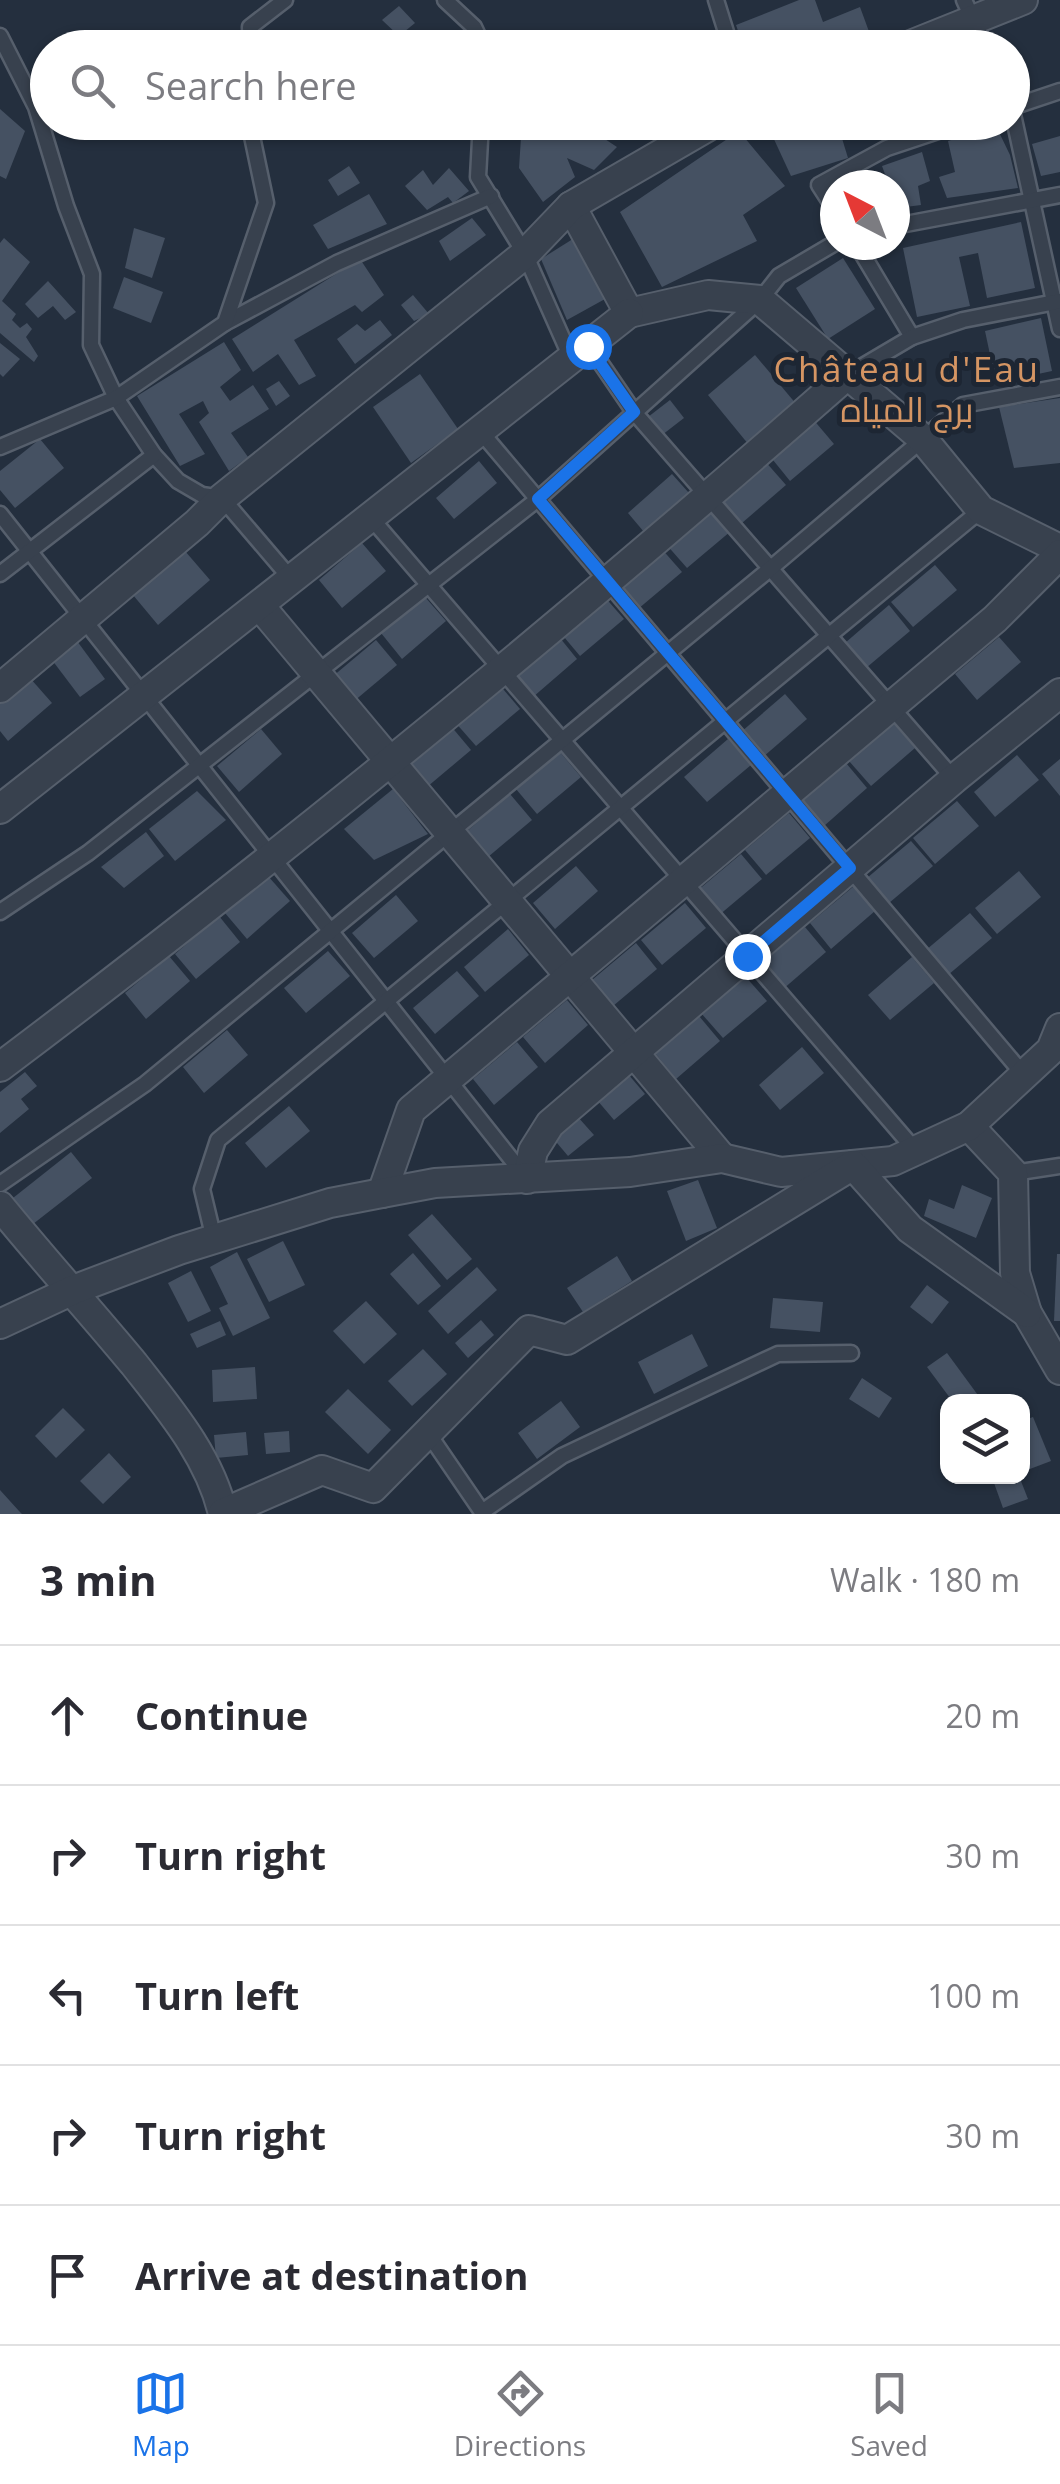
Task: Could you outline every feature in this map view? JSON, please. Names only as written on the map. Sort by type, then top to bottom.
[{"type":"street","points":[[935,30],[969,11],[1023,0]]},
{"type":"street","points":[[0,688],[222,498],[525,254],[570,206],[685,140]]},
{"type":"street","points":[[570,206],[629,313]]},
{"type":"street","points":[[0,809],[629,313],[708,295],[760,300],[922,438],[980,510],[1060,552],[994,619],[411,1110],[382,1193]]},
{"type":"street","points":[[0,1066],[155,950],[389,760],[708,497],[846,376]]},
{"type":"street","points":[[260,606],[722,1158]]},
{"type":"street","points":[[527,1178],[533,1151],[550,1124],[1060,692]]},
{"type":"street","points":[[0,1324],[73,1290],[214,1239],[330,1203],[382,1193],[435,1184],[630,1172],[722,1158],[781,1172],[892,1161],[969,1126],[1051,1050],[1060,1028]]},
{"type":"street","points":[[969,1126],[1013,1174],[1015,1273],[1027,1314],[1060,1370]]},
{"type":"street","points":[[853,1164],[910,1230],[1027,1314]]},
{"type":"street","points":[[0,1206],[176,1419],[207,1466],[223,1513],[322,1470],[373,1488],[529,1330],[567,1340],[853,1164]]},
{"type":"lane","points":[[250,30],[285,0]]},
{"type":"lane","points":[[446,0],[475,30]]},
{"type":"lane","points":[[716,0],[725,30]]},
{"type":"lane","points":[[0,36],[30,95]]},
{"type":"lane","points":[[1030,102],[1060,91]]},
{"type":"lane","points":[[46,140],[92,274],[91,345],[116,398],[154,454],[186,487],[222,498],[292,580]]},
{"type":"lane","points":[[225,323],[266,203],[253,140]]},
{"type":"lane","points":[[480,140],[478,176],[580,353],[954,778]]},
{"type":"lane","points":[[848,170],[887,148],[911,140]]},
{"type":"lane","points":[[1019,140],[1060,329]]},
{"type":"lane","points":[[910,223],[1060,195]]},
{"type":"lane","points":[[0,446],[116,398],[225,323],[337,263],[490,196]]},
{"type":"lane","points":[[0,912],[88,853],[538,499],[760,300],[779,276],[820,252]]},
{"type":"lane","points":[[866,260],[912,337]]},
{"type":"lane","points":[[846,376],[912,337],[962,320],[1057,302]]},
{"type":"lane","points":[[0,1184],[145,1084],[771,568],[963,404],[1060,387]]},
{"type":"lane","points":[[481,432],[1024,1075]]},
{"type":"lane","points":[[0,574],[154,454]]},
{"type":"lane","points":[[214,1239],[202,1189],[218,1140],[980,510]]},
{"type":"lane","points":[[0,514],[527,1178]]},
{"type":"lane","points":[[371,518],[915,1150]]},
{"type":"lane","points":[[1013,1174],[1060,1166]]},
{"type":"lane","points":[[428,1433],[479,1513],[562,1456],[778,1354],[850,1353]]},
{"type":"building","points":[[799,0],[815,0],[823,22],[860,7],[868,30],[738,30],[736,25]]},
{"type":"building","points":[[399,6],[415,23],[406,30],[393,30],[382,20]]},
{"type":"building","points":[[0,109],[25,131],[6,179],[0,176]]},
{"type":"building","points":[[1060,136],[1060,172],[1041,176],[1032,144]]},
{"type":"building","points":[[521,140],[606,140],[617,147],[594,170],[567,158],[575,177],[543,202],[519,168]]},
{"type":"building","points":[[726,140],[747,140],[785,186],[743,215],[757,241],[662,287],[620,212]]},
{"type":"building","points":[[774,140],[842,140],[848,158],[791,176]]},
{"type":"building","points":[[1003,140],[1018,188],[947,198],[939,177],[955,172],[948,141]]},
{"type":"building","points":[[922,152],[930,181],[918,186],[921,205],[910,206],[910,170],[883,170],[882,166]]},
{"type":"building","points":[[349,166],[360,183],[338,196],[328,180]]},
{"type":"building","points":[[449,168],[469,191],[453,203],[448,197],[427,210],[405,186],[423,170],[433,185]]},
{"type":"building","points":[[369,194],[387,224],[328,249],[313,225]]},
{"type":"building","points":[[472,218],[486,235],[450,261],[439,241]]},
{"type":"building","points":[[1021,222],[1035,288],[987,298],[978,253],[959,257],[970,306],[917,317],[905,260],[910,260],[910,246]]},
{"type":"building","points":[[134,228],[165,238],[152,278],[125,268]]},
{"type":"building","points":[[576,237],[605,299],[567,320],[541,259]]},
{"type":"building","points":[[4,238],[30,262],[2,301],[16,314],[12,320],[20,328],[27,323],[32,329],[26,337],[38,356],[34,362],[0,333],[0,243]]},
{"type":"building","points":[[360,259],[384,295],[362,312],[355,305],[294,340],[316,376],[299,385],[278,354],[253,372],[232,339]]},
{"type":"building","points":[[844,260],[875,309],[828,339],[796,288]]},
{"type":"building","points":[[124,277],[163,292],[151,323],[113,308]]},
{"type":"building","points":[[48,281],[76,312],[65,320],[53,306],[38,318],[25,304]]},
{"type":"building","points":[[413,295],[429,314],[414,321],[401,305]]},
{"type":"building","points":[[1041,318],[1052,371],[996,383],[985,331]]},
{"type":"building","points":[[380,320],[392,335],[355,364],[337,339],[357,324],[365,331]]},
{"type":"building","points":[[224,342],[241,370],[220,387],[230,401],[253,385],[269,409],[231,433],[248,457],[229,471],[199,422],[209,413],[203,401],[179,414],[205,454],[180,466],[137,396]]},
{"type":"building","points":[[0,343],[20,359],[3,377],[0,374]]},
{"type":"building","points":[[755,355],[797,405],[749,445],[708,395]]},
{"type":"building","points":[[420,374],[458,429],[411,463],[373,407]]},
{"type":"building","points":[[279,381],[290,396],[276,406],[266,389]]},
{"type":"building","points":[[1060,398],[1060,463],[1014,468],[999,407]]},
{"type":"building","points":[[670,400],[684,418],[662,435],[648,417]]},
{"type":"building","points":[[812,418],[834,444],[790,481],[769,455]]},
{"type":"building","points":[[40,439],[64,468],[15,508],[0,490],[0,471]]},
{"type":"building","points":[[764,460],[786,485],[742,523],[720,497]]},
{"type":"building","points":[[479,461],[497,483],[454,519],[436,498]]},
{"type":"building","points":[[672,474],[689,493],[644,532],[628,513]]},
{"type":"building","points":[[709,505],[731,531],[687,568],[665,543]]},
{"type":"building","points":[[362,543],[386,571],[342,608],[319,580]]},
{"type":"building","points":[[660,547],[682,572],[638,609],[616,584]]},
{"type":"building","points":[[185,551],[210,580],[158,625],[133,595]]},
{"type":"building","points":[[935,565],[957,590],[913,627],[891,602]]},
{"type":"building","points":[[602,594],[624,619],[580,656],[559,631]]},
{"type":"building","points":[[425,597],[446,621],[402,659],[381,633]]},
{"type":"building","points":[[889,605],[910,631],[866,668],[845,643]]},
{"type":"building","points":[[556,633],[577,659],[533,697],[512,671]]},
{"type":"building","points":[[999,637],[1021,662],[977,700],[955,674]]},
{"type":"building","points":[[376,640],[397,665],[353,702],[332,677]]},
{"type":"building","points":[[77,641],[105,679],[80,697],[52,660]]},
{"type":"building","points":[[30,678],[52,703],[8,741],[0,731],[0,704]]},
{"type":"building","points":[[498,683],[520,709],[476,746],[454,721]]},
{"type":"building","points":[[785,694],[807,719],[763,757],[741,732]]},
{"type":"building","points":[[893,723],[915,748],[871,786],[849,761]]},
{"type":"building","points":[[450,725],[471,750],[427,787],[406,763]]},
{"type":"building","points":[[261,729],[282,754],[239,792],[217,766]]},
{"type":"building","points":[[728,739],[751,765],[707,802],[684,777]]},
{"type":"building","points":[[560,752],[581,777],[537,814],[516,789]]},
{"type":"building","points":[[1017,755],[1039,780],[995,817],[974,792]]},
{"type":"building","points":[[1060,759],[1060,796],[1042,774]]},
{"type":"building","points":[[846,763],[867,788],[824,826],[802,800]]},
{"type":"building","points":[[393,789],[428,834],[374,860],[344,829]]},
{"type":"building","points":[[197,791],[226,820],[175,861],[149,829]]},
{"type":"building","points":[[510,794],[532,820],[488,857],[466,832]]},
{"type":"building","points":[[957,801],[979,826],[935,864],[913,838]]},
{"type":"building","points":[[789,813],[810,838],[766,875],[745,850]]},
{"type":"building","points":[[146,832],[164,856],[124,888],[101,867]]},
{"type":"building","points":[[911,841],[933,866],[889,903],[867,878]]},
{"type":"building","points":[[741,854],[762,879],[718,916],[697,891]]},
{"type":"building","points":[[576,866],[598,891],[555,929],[533,903]]},
{"type":"building","points":[[1019,871],[1041,897],[997,934],[975,908]]},
{"type":"building","points":[[268,876],[290,901],[247,939],[225,913]]},
{"type":"building","points":[[854,886],[875,911],[831,949],[810,923]]},
{"type":"building","points":[[396,895],[418,921],[374,958],[352,933]]},
{"type":"building","points":[[685,903],[706,928],[662,965],[641,940]]},
{"type":"building","points":[[970,913],[992,938],[948,975],[926,950]]},
{"type":"building","points":[[219,916],[240,942],[196,979],[175,954]]},
{"type":"building","points":[[805,927],[826,952],[782,990],[761,964]]},
{"type":"building","points":[[508,929],[529,955],[485,992],[464,967]]},
{"type":"building","points":[[636,943],[657,969],[613,1006],[592,980]]},
{"type":"building","points":[[328,951],[350,976],[306,1013],[284,988]]},
{"type":"building","points":[[169,956],[190,981],[146,1019],[125,993]]},
{"type":"building","points":[[912,957],[934,983],[890,1020],[868,995]]},
{"type":"building","points":[[457,971],[479,996],[435,1034],[413,1008]]},
{"type":"building","points":[[745,976],[767,1001],[723,1038],[701,1013]]},
{"type":"building","points":[[567,1000],[588,1025],[545,1063],[523,1037]]},
{"type":"building","points":[[699,1016],[720,1041],[676,1079],[655,1053]]},
{"type":"building","points":[[227,1030],[248,1055],[204,1093],[183,1067]]},
{"type":"building","points":[[517,1042],[538,1067],[494,1105],[473,1079]]},
{"type":"building","points":[[802,1047],[824,1073],[780,1110],[759,1085]]},
{"type":"building","points":[[25,1072],[37,1086],[21,1099],[29,1109],[0,1133],[0,1092]]},
{"type":"building","points":[[628,1074],[645,1094],[614,1120],[597,1100]]},
{"type":"building","points":[[289,1106],[310,1131],[266,1168],[245,1143]]},
{"type":"building","points":[[577,1116],[594,1135],[568,1156],[552,1137]]},
{"type":"building","points":[[71,1152],[92,1178],[33,1224],[13,1198]]},
{"type":"building","points":[[698,1180],[717,1228],[686,1241],[667,1191]]},
{"type":"building","points":[[962,1185],[992,1198],[976,1238],[924,1216],[929,1199],[954,1209]]},
{"type":"building","points":[[432,1214],[472,1259],[447,1280],[408,1235]]},
{"type":"building","points":[[283,1241],[305,1285],[269,1302],[247,1259]]},
{"type":"building","points":[[237,1252],[270,1318],[233,1336],[219,1308],[228,1304],[210,1267]]},
{"type":"building","points":[[413,1253],[441,1286],[418,1305],[390,1274]]},
{"type":"building","points":[[1057,1254],[1060,1321],[1054,1321]]},
{"type":"building","points":[[617,1256],[632,1281],[583,1312],[567,1288]]},
{"type":"building","points":[[477,1267],[497,1290],[448,1334],[428,1311]]},
{"type":"building","points":[[191,1271],[211,1311],[188,1322],[168,1283]]},
{"type":"building","points":[[927,1285],[949,1302],[932,1324],[910,1307]]},
{"type":"building","points":[[773,1298],[823,1302],[820,1332],[770,1328]]},
{"type":"building","points":[[366,1301],[397,1334],[364,1364],[333,1331]]},
{"type":"building","points":[[481,1320],[494,1335],[468,1358],[455,1343]]},
{"type":"building","points":[[220,1321],[226,1335],[197,1348],[190,1334]]},
{"type":"building","points":[[692,1334],[708,1366],[654,1394],[638,1362]]},
{"type":"building","points":[[423,1349],[447,1374],[412,1406],[388,1381]]},
{"type":"building","points":[[947,1353],[977,1394],[947,1394],[927,1367]]},
{"type":"building","points":[[255,1367],[257,1399],[213,1402],[212,1370]]},
{"type":"building","points":[[862,1378],[892,1398],[879,1418],[849,1399]]},
{"type":"building","points":[[348,1389],[391,1430],[368,1454],[325,1412]]},
{"type":"building","points":[[561,1401],[580,1427],[537,1459],[518,1433]]},
{"type":"building","points":[[63,1408],[85,1430],[56,1458],[35,1436]]},
{"type":"building","points":[[1033,1417],[1051,1461],[1030,1469]]},
{"type":"building","points":[[289,1431],[290,1452],[266,1454],[264,1433]]},
{"type":"building","points":[[246,1432],[248,1455],[216,1458],[214,1435]]},
{"type":"building","points":[[109,1453],[131,1477],[103,1504],[80,1481]]},
{"type":"building","points":[[994,1484],[1022,1484],[1028,1499],[1003,1508]]},
{"type":"building","points":[[0,1490],[19,1511],[22,1514],[0,1514]]},
{"type":"district","name":"Château d'Eau برج المياه","points":[[907,388]]},
{"type":"route","points":[[588,346],[634,412],[538,499],[850,868],[747,956]]}]
